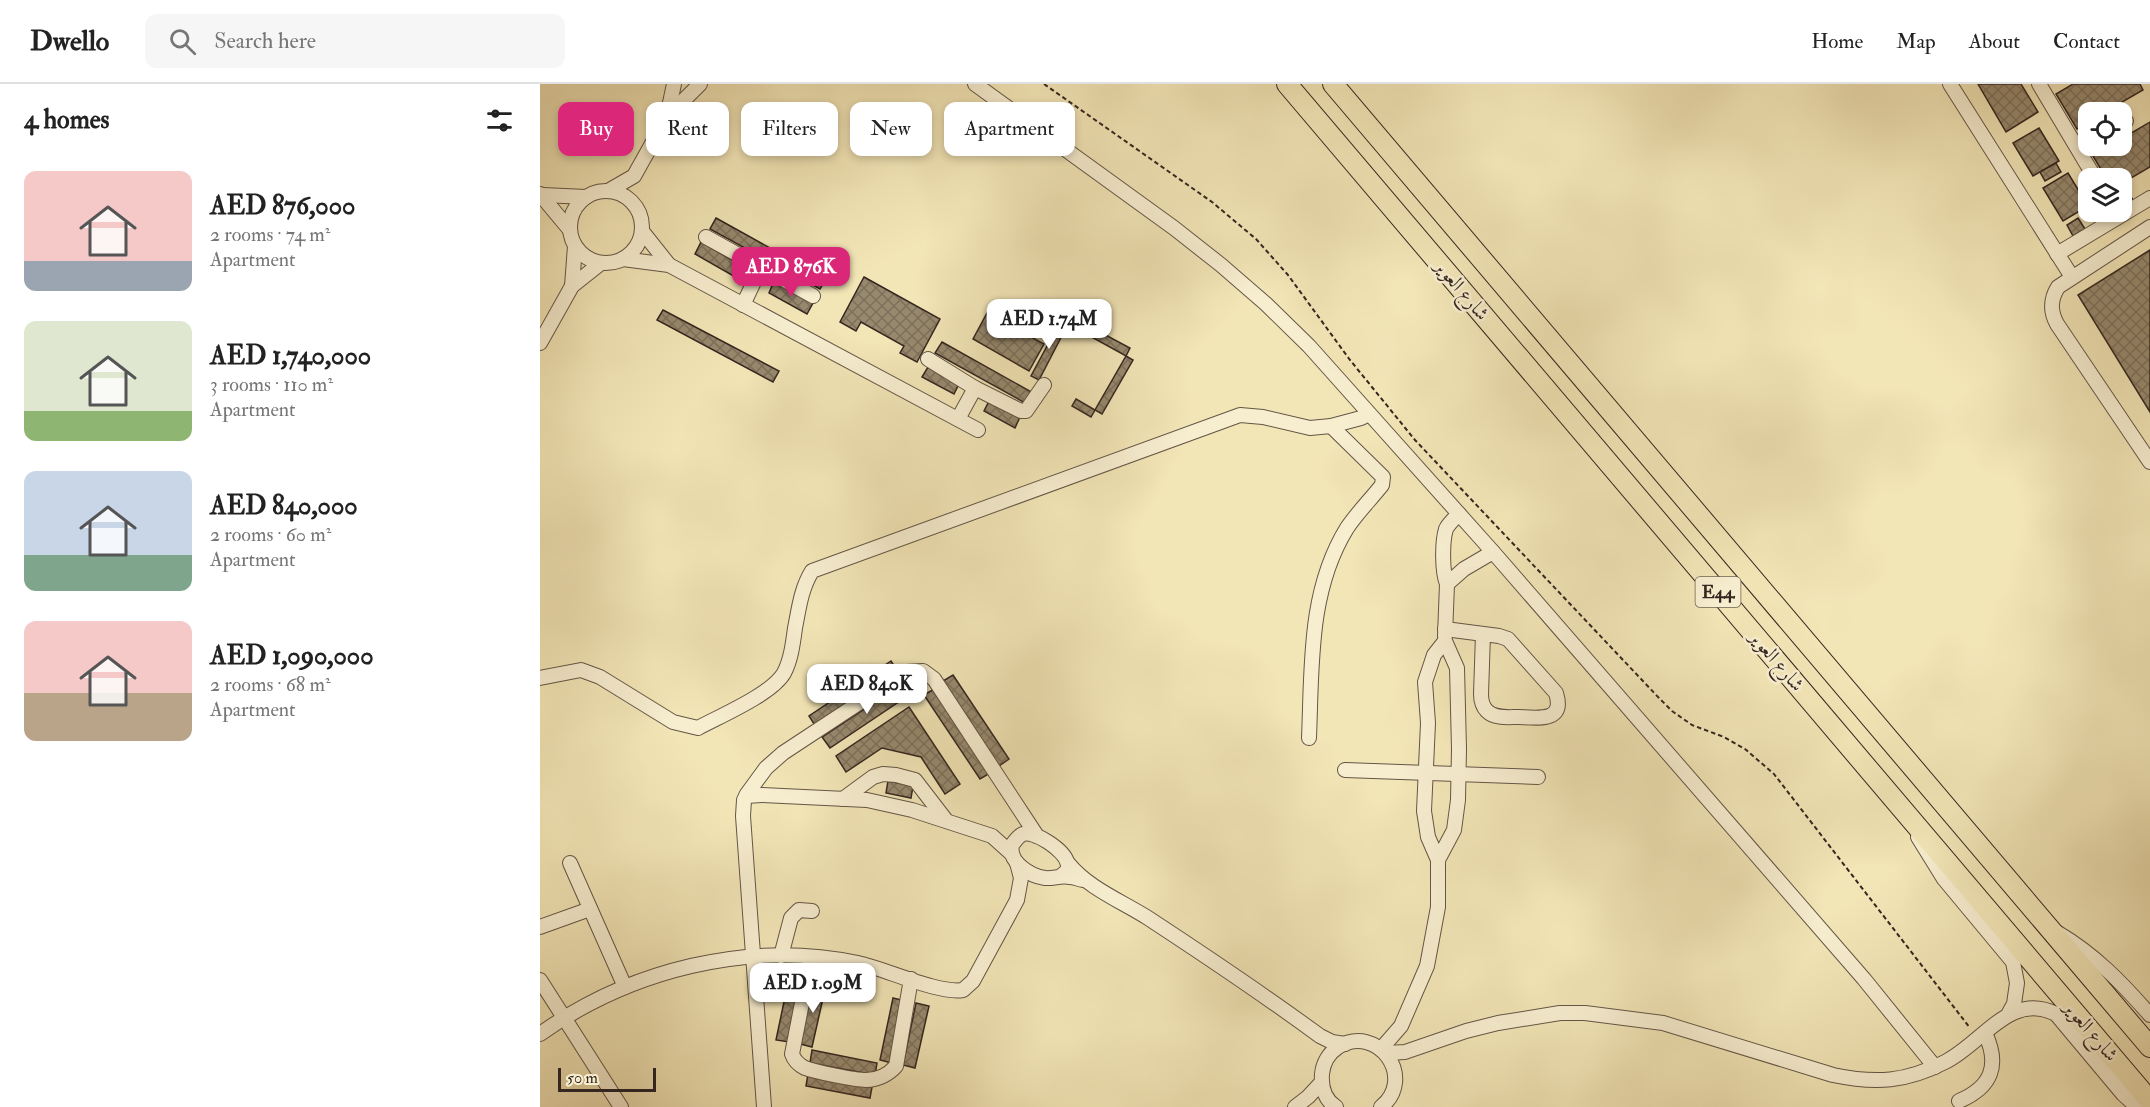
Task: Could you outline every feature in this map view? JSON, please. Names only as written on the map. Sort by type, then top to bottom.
[{"type":"highway","points":[[1280,84],[1301,100]]},
{"type":"highway","name":"شارع العوير","points":[[1287,84],[2150,1101]]},
{"type":"highway","name":"شارع العوير","points":[[1334,85],[2150,1047]]},
{"type":"street","points":[[671,102],[674,84]]},
{"type":"street","points":[[683,102],[700,84]]},
{"type":"street","points":[[975,84],[1174,228],[1266,304],[1310,346],[1459,513],[1864,979],[1935,1067]]},
{"type":"street","points":[[1950,84],[2072,277]]},
{"type":"street","points":[[2039,84],[2078,140]]},
{"type":"street","points":[[570,230],[573,212],[586,197],[608,191],[634,176],[646,155]]},
{"type":"street","points":[[623,259],[636,247],[642,231],[634,176]]},
{"type":"street","points":[[608,191],[625,196],[637,208]]},
{"type":"street","points":[[541,194],[586,197]]},
{"type":"street","points":[[541,194],[570,230],[575,246],[572,286]]},
{"type":"street","points":[[2132,207],[2150,198]]},
{"type":"street","points":[[2057,254],[2105,222]]},
{"type":"street","points":[[2150,227],[2072,277],[2058,287],[2053,296],[2053,315],[2150,462]]},
{"type":"street","points":[[642,231],[669,265]]},
{"type":"street","points":[[706,237],[813,296]]},
{"type":"street","points":[[575,246],[591,260],[601,263],[623,259],[669,265],[978,430]]},
{"type":"street","points":[[540,343],[572,286],[601,263]]},
{"type":"street","points":[[743,304],[761,267]]},
{"type":"street","points":[[928,359],[975,388],[1021,411],[1026,411],[1044,385]]},
{"type":"street","points":[[958,419],[975,388]]},
{"type":"street","points":[[540,678],[581,670],[600,677],[673,722],[698,728],[761,694],[772,687],[783,674],[791,653],[802,589],[812,571],[1240,415],[1263,417],[1310,428],[1331,426],[1369,414]]},
{"type":"street","points":[[1309,738],[1313,630],[1329,565],[1348,527],[1382,485],[1383,477],[1331,426]]},
{"type":"street","points":[[1438,860],[1454,830],[1458,774],[1459,694],[1457,668],[1445,635],[1447,584],[1444,576],[1446,529],[1459,513]]},
{"type":"street","points":[[1447,584],[1464,569],[1493,552]]},
{"type":"street","points":[[1445,635],[1483,634],[1508,639],[1556,693],[1559,703],[1552,715],[1543,718],[1496,716],[1486,711],[1481,703],[1483,634]]},
{"type":"street","points":[[1383,1051],[1401,1026],[1427,966],[1438,907],[1438,860],[1428,837],[1424,811],[1428,723],[1425,682],[1434,655],[1445,635]]},
{"type":"street","points":[[764,1107],[743,816],[746,796],[766,768],[783,753],[906,672],[919,670],[934,679],[1037,836]]},
{"type":"street","points":[[1345,770],[1538,777]]},
{"type":"street","points":[[843,799],[873,777],[883,774],[896,775],[915,780],[939,814],[947,821]]},
{"type":"street","points":[[746,796],[867,800],[912,810],[992,836],[1009,838],[1029,833],[1037,836],[1059,849],[1068,863],[1088,882],[1150,919],[1327,1040],[1344,1044]]},
{"type":"street","points":[[1383,1051],[1405,1052],[1430,1042],[1498,1023],[1551,1014],[1585,1013],[1663,1023],[1833,1075],[1861,1081],[1885,1081],[1907,1077],[1935,1067],[1981,1037],[2008,1013],[2014,1004],[2017,983],[2013,962],[1944,879],[1908,816]]},
{"type":"street","points":[[1017,900],[1021,878],[1012,845],[1022,834]]},
{"type":"street","points":[[992,836],[1032,874],[1045,878]]},
{"type":"street","points":[[570,863],[625,987]]},
{"type":"street","points":[[1061,876],[1067,871],[1068,863]]},
{"type":"street","points":[[540,1034],[564,1017],[603,996],[646,979],[704,963],[753,957],[811,957],[878,967],[911,979],[958,991],[969,987],[1017,900],[1034,884],[1045,878],[1061,876],[1088,882]]},
{"type":"street","points":[[540,927],[590,909]]},
{"type":"street","points":[[781,956],[791,918],[799,910],[812,912]]},
{"type":"street","points":[[2049,927],[2081,946],[2109,969],[2150,1015]]},
{"type":"street","points":[[811,957],[792,1054],[796,1062],[805,1068],[866,1080],[891,1071],[896,1066],[911,979]]},
{"type":"street","points":[[540,980],[621,1107]]},
{"type":"street","points":[[2008,1013],[2032,1007],[2045,1008],[2056,1014],[2123,1094],[2137,1107]]},
{"type":"street","points":[[1286,1011],[1322,1050],[1326,1059]]},
{"type":"street","points":[[1959,1101],[1975,1094],[1987,1082],[1993,1066],[1992,1049],[1981,1037]]},
{"type":"street","points":[[1334,1106],[1325,1094],[1321,1083],[1326,1059],[1344,1044],[1357,1041],[1369,1042],[1383,1051],[1394,1068],[1393,1092],[1386,1105]]},
{"type":"street","points":[[1395,1075],[1406,1056],[1430,1042]]},
{"type":"street","points":[[1298,1105],[1321,1083]]},
{"type":"street","points":[[1298,1105],[1320,1101],[1334,1106]]},
{"type":"path","points":[[1044,84],[1212,202],[1256,238],[1288,275],[1350,360],[1415,440],[1665,705],[1692,725],[1724,737],[1745,749],[1774,774],[1958,1012],[1981,1037]]},
{"type":"building","points":[[1978,84],[2021,84],[2038,112],[2006,132]]},
{"type":"building","points":[[2073,84],[2140,84],[2143,90],[2122,102],[2078,102],[2077,129],[2056,94]]},
{"type":"building","points":[[2150,122],[2150,167],[2132,178],[2132,168],[2100,168],[2093,156],[2132,156],[2132,133]]},
{"type":"building","points":[[2039,128],[2059,161],[2033,176],[2013,143]]},
{"type":"building","points":[[2056,163],[2061,172],[2045,181],[2040,172]]},
{"type":"building","points":[[2068,173],[2078,190],[2078,212],[2063,221],[2043,188]]},
{"type":"building","points":[[716,218],[826,279],[820,289],[710,229]]},
{"type":"building","points":[[2078,218],[2078,222],[2085,229],[2073,236],[2067,225]]},
{"type":"building","points":[[701,242],[744,267],[737,278],[695,254]]},
{"type":"building","points":[[2150,250],[2150,412],[2078,295]]},
{"type":"building","points":[[864,277],[940,319],[917,362],[900,353],[904,346],[861,322],[856,331],[840,322]]},
{"type":"building","points":[[774,281],[813,303],[807,314],[769,293]]},
{"type":"building","points":[[663,310],[779,371],[773,382],[657,320]]},
{"type":"building","points":[[987,313],[1044,344],[1029,371],[973,339]]},
{"type":"building","points":[[1072,317],[1130,348],[1126,356],[1068,324]]},
{"type":"building","points":[[1061,320],[1068,324],[1039,380],[1031,376]]},
{"type":"building","points":[[942,342],[1035,394],[1029,405],[935,353]]},
{"type":"building","points":[[1126,356],[1133,360],[1102,414],[1095,410]]},
{"type":"building","points":[[928,367],[959,384],[954,394],[922,377]]},
{"type":"building","points":[[1076,399],[1095,410],[1091,417],[1072,406]]},
{"type":"building","points":[[989,401],[1020,417],[1015,428],[984,411]]},
{"type":"building","points":[[891,661],[898,672],[816,727],[809,716]]},
{"type":"building","points":[[953,675],[1009,759],[999,766],[943,681]]},
{"type":"building","points":[[905,682],[912,693],[830,748],[822,737]]},
{"type":"building","points":[[934,689],[990,773],[980,779],[924,695]]},
{"type":"building","points":[[909,707],[960,784],[945,794],[921,757],[882,748],[846,772],[836,756]]},
{"type":"building","points":[[888,781],[913,786],[911,798],[886,793]]},
{"type":"building","points":[[789,978],[802,981],[789,1042],[776,1040]]},
{"type":"building","points":[[813,982],[826,985],[812,1047],[800,1044]]},
{"type":"building","points":[[893,998],[906,1001],[892,1063],[880,1060]]},
{"type":"building","points":[[916,1003],[929,1006],[915,1068],[903,1065]]},
{"type":"building","points":[[812,1050],[877,1063],[875,1075],[810,1063]]},
{"type":"building","points":[[808,1074],[872,1087],[870,1098],[806,1086]]}]
